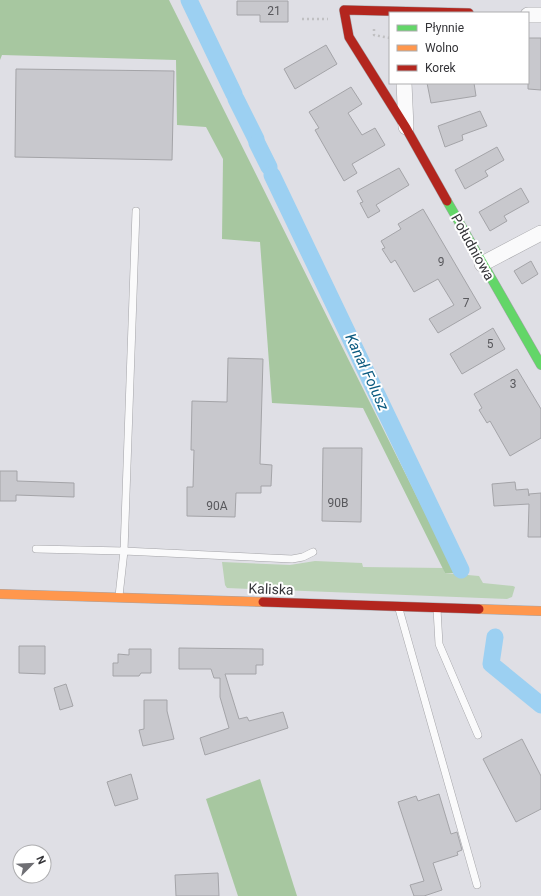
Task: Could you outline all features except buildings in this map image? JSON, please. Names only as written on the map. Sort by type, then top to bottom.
[{"type":"main road","name":"Południowa","points":[[400,8],[344,10],[349,37],[406,128],[482,264],[541,365]]},
{"type":"main road","points":[[400,8],[455,12]]},
{"type":"main road","name":"Kaliska","points":[[0,594],[541,611]]},
{"type":"street","points":[[529,15],[541,15]]},
{"type":"street","name":"Południowa","points":[[404,84],[406,128]]},
{"type":"street","points":[[482,264],[541,233]]},
{"type":"lane","points":[[119,598],[124,551],[136,211]]},
{"type":"lane","points":[[36,549],[124,551],[292,559],[303,557],[312,552]]},
{"type":"lane","points":[[398,606],[477,884]]},
{"type":"lane","points":[[436,608],[439,644],[478,735]]},
{"type":"green space","points":[[0,0],[169,0],[455,573],[445,573],[363,408],[272,403],[260,242],[222,239],[223,159],[206,127],[177,125],[176,60],[2,55],[0,60]]},
{"type":"green space","points":[[315,561],[362,563],[363,567],[443,568],[445,573],[479,576],[483,583],[515,587],[512,597],[507,599],[227,588],[225,585],[222,562],[290,565]]},
{"type":"green space","points":[[260,779],[297,896],[238,896],[206,799]]},
{"type":"waterway","name":"Kanał Folusz","points":[[189,0],[234,94]]},
{"type":"waterway","name":"Kanał Folusz","points":[[236,99],[256,139]]},
{"type":"waterway","name":"Kanał Folusz","points":[[257,143],[269,167]]},
{"type":"waterway","name":"Kanał Folusz","points":[[272,175],[461,570]]},
{"type":"waterway","name":"Kanał Folusz","points":[[495,637],[491,664],[541,705]]},
{"type":"traffic: fast","points":[[447,201],[541,365]]},
{"type":"traffic: slow","points":[[0,594],[263,602]]},
{"type":"traffic: slow","points":[[479,609],[541,611]]},
{"type":"traffic: jam","points":[[427,12],[344,10],[349,37],[406,128],[447,201]]},
{"type":"traffic: jam","points":[[263,602],[479,609]]}]
